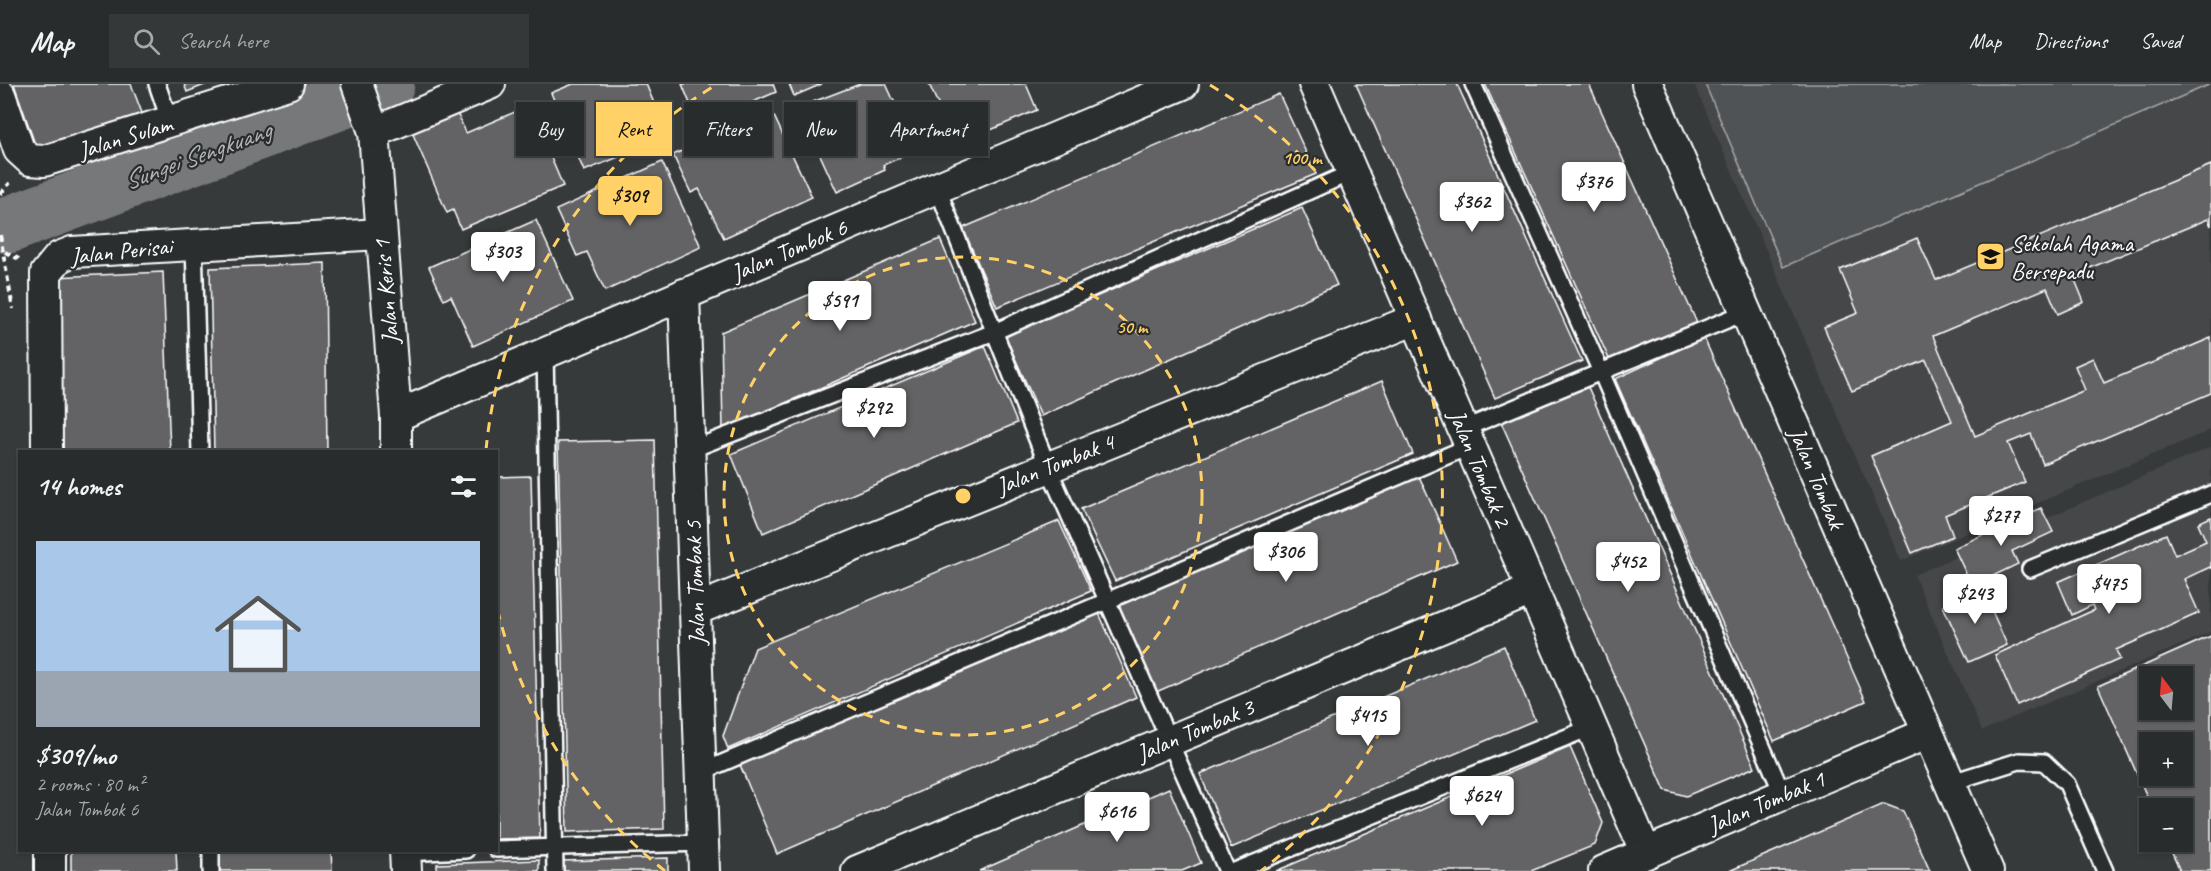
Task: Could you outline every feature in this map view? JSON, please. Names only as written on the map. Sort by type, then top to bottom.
[{"type":"street","name":"Jalan Sulam","points":[[0,95],[19,150],[30,160],[44,161],[288,84]]},
{"type":"street","name":"Jalan Keris 1","points":[[357,84],[371,123],[396,416],[396,450]]},
{"type":"street","points":[[371,123],[490,84]]},
{"type":"street","name":"Jalan Tombok 6","points":[[396,416],[1183,84]]},
{"type":"street","name":"Jalan Tombak 2","points":[[1314,84],[1646,853]]},
{"type":"street","name":"Jalan Tombak","points":[[1647,84],[1988,871]]},
{"type":"street","name":"Jalan Perisai","points":[[47,450],[46,273],[59,257],[72,252],[381,234]]},
{"type":"street","name":"Jalan Tombak 5","points":[[684,294],[704,857]]},
{"type":"street","name":"Jalan Tombak 4","points":[[695,610],[1416,319]]},
{"type":"street","name":"Jalan Tombak 3","points":[[857,871],[1532,590]]},
{"type":"street","name":"Jalan Tombak 1","points":[[1604,871],[1928,733]]},
{"type":"street","points":[[50,852],[50,871]]},
{"type":"lane","points":[[158,84],[170,122]]},
{"type":"lane","points":[[1473,84],[1601,372],[1782,795]]},
{"type":"lane","points":[[690,450],[994,332],[1352,172]]},
{"type":"lane","points":[[937,187],[1048,467],[1227,871]]},
{"type":"lane","points":[[194,244],[200,450]]},
{"type":"lane","points":[[701,772],[1107,601],[1467,437],[1601,372],[1746,312]]},
{"type":"lane","points":[[545,353],[555,871]]},
{"type":"lane","points":[[2030,569],[2211,494]]},
{"type":"lane","points":[[1234,871],[1592,727]]},
{"type":"lane","points":[[1949,783],[2019,761],[2044,762],[2067,784],[2105,871]]},
{"type":"lane","points":[[498,849],[554,847],[704,857]]},
{"type":"lane","points":[[211,852],[211,871]]},
{"type":"lane","points":[[405,858],[450,852]]},
{"type":"path","points":[[0,194],[9,183]]},
{"type":"path","points":[[0,236],[4,252],[23,261]]},
{"type":"shaded area","name":"Sekolah Agama Bersepadu","points":[[1694,84],[2211,84],[2211,430],[1901,561]]},
{"type":"shaded area","points":[[1705,84],[2211,84],[1783,267]]},
{"type":"shaded area","points":[[2211,447],[2211,632],[1982,731],[1914,575]]},
{"type":"building","points":[[14,84],[131,84],[142,113],[37,150]]},
{"type":"building","points":[[184,84],[207,84],[187,92]]},
{"type":"building","points":[[573,84],[646,84],[653,102],[596,102],[596,156],[621,156],[584,171],[578,156],[584,156],[584,102],[555,102],[551,93]]},
{"type":"building","points":[[682,84],[773,84],[776,92],[753,102],[689,102]]},
{"type":"building","points":[[789,84],[822,84],[794,96]]},
{"type":"building","points":[[860,84],[886,84],[894,102],[868,102],[868,156],[902,157],[883,165],[885,170],[837,192],[820,156],[856,156],[856,102],[813,102]]},
{"type":"building","points":[[929,84],[1026,84],[1037,110],[988,131],[988,102],[937,102]]},
{"type":"building","points":[[1356,84],[1457,84],[1582,361],[1495,398]]},
{"type":"building","points":[[1485,84],[1589,84],[1697,323],[1609,359]]},
{"type":"building","points":[[1279,94],[1316,174],[997,307],[963,228]]},
{"type":"building","points":[[516,112],[516,156],[550,156],[563,186],[461,229],[453,210],[447,213],[412,132],[457,113],[466,133]]},
{"type":"building","points":[[774,116],[784,137],[784,156],[793,156],[812,197],[724,238],[699,189],[691,193],[673,155],[684,150],[684,156],[772,156],[772,117]]},
{"type":"building","points":[[662,162],[701,247],[605,291],[587,252],[577,256],[556,210]]},
{"type":"building","points":[[2211,165],[2211,226],[2208,219],[2073,275],[2084,302],[2058,314],[2047,288],[1933,336],[1975,436],[2085,390],[2075,366],[2093,358],[2104,383],[2211,338],[2211,393],[2043,464],[2031,434],[2008,443],[2025,482],[1945,515],[1953,536],[1912,553],[1871,456],[1952,421],[1926,360],[1852,391],[1824,327],[1858,313],[1840,270],[1917,238],[1936,280]]},
{"type":"building","points":[[1302,208],[1337,285],[1041,416],[1005,336]]},
{"type":"building","points":[[536,220],[573,301],[473,346],[451,296],[444,300],[429,267]]},
{"type":"building","points":[[940,239],[975,321],[723,430],[721,332]]},
{"type":"building","points":[[325,263],[327,450],[214,450],[210,268]]},
{"type":"building","points":[[163,272],[170,450],[60,450],[55,277]]},
{"type":"building","points":[[1704,338],[1866,701],[1774,741],[1615,379]]},
{"type":"building","points":[[985,346],[1017,423],[763,533],[731,454]]},
{"type":"building","points":[[1382,381],[1413,454],[1115,581],[1081,509]]},
{"type":"building","points":[[1588,387],[1755,767],[1686,796],[1665,790],[1501,422]]},
{"type":"building","points":[[655,440],[664,829],[567,832],[558,442]]},
{"type":"building","points":[[1418,474],[1457,561],[1156,692],[1116,603]]},
{"type":"building","points":[[531,476],[540,838],[498,839],[498,477]]},
{"type":"building","points":[[2041,508],[2053,532],[2012,551],[2018,564],[1972,586],[1954,548]]},
{"type":"building","points":[[2211,517],[2211,569],[2210,567],[2184,579],[2199,613],[2116,650],[2120,659],[2017,705],[1995,655],[2094,610],[2092,605],[2072,615],[2058,582],[2166,534],[2175,555],[2206,541],[2198,523]]},
{"type":"building","points":[[1059,521],[1091,591],[728,749],[723,736],[755,648]]},
{"type":"building","points":[[1982,588],[2007,645],[1969,662],[1943,606]]},
{"type":"building","points":[[1098,611],[1136,697],[777,854],[740,765]]},
{"type":"building","points":[[2211,636],[2211,871],[2180,871],[2171,852],[2193,852],[2193,798],[2148,798],[2142,786],[2193,786],[2193,732],[2139,732],[2139,779],[2098,686],[2139,668],[2139,720],[2193,720],[2193,666],[2143,666]]},
{"type":"building","points":[[1504,646],[1535,720],[1231,848],[1200,774]]},
{"type":"building","points":[[1570,747],[1603,823],[1595,845],[1531,871],[1276,871]]},
{"type":"building","points":[[1169,788],[1201,863],[1182,871],[979,871]]},
{"type":"building","points":[[1884,804],[1903,811],[1930,871],[1729,871]]},
{"type":"building","points":[[71,852],[176,852],[177,871],[71,871]]},
{"type":"building","points":[[220,852],[331,852],[332,871],[220,871]]},
{"type":"building","points":[[668,858],[668,871],[563,871],[562,861]]},
{"type":"building","points":[[539,860],[539,871],[437,871],[437,864]]},
{"type":"waterway","name":"Sungei Sengkuang","points":[[8,225],[386,84]]},
{"type":"place","name":"Sekolah Agama Bersepadu","points":[[1990,257]]}]
